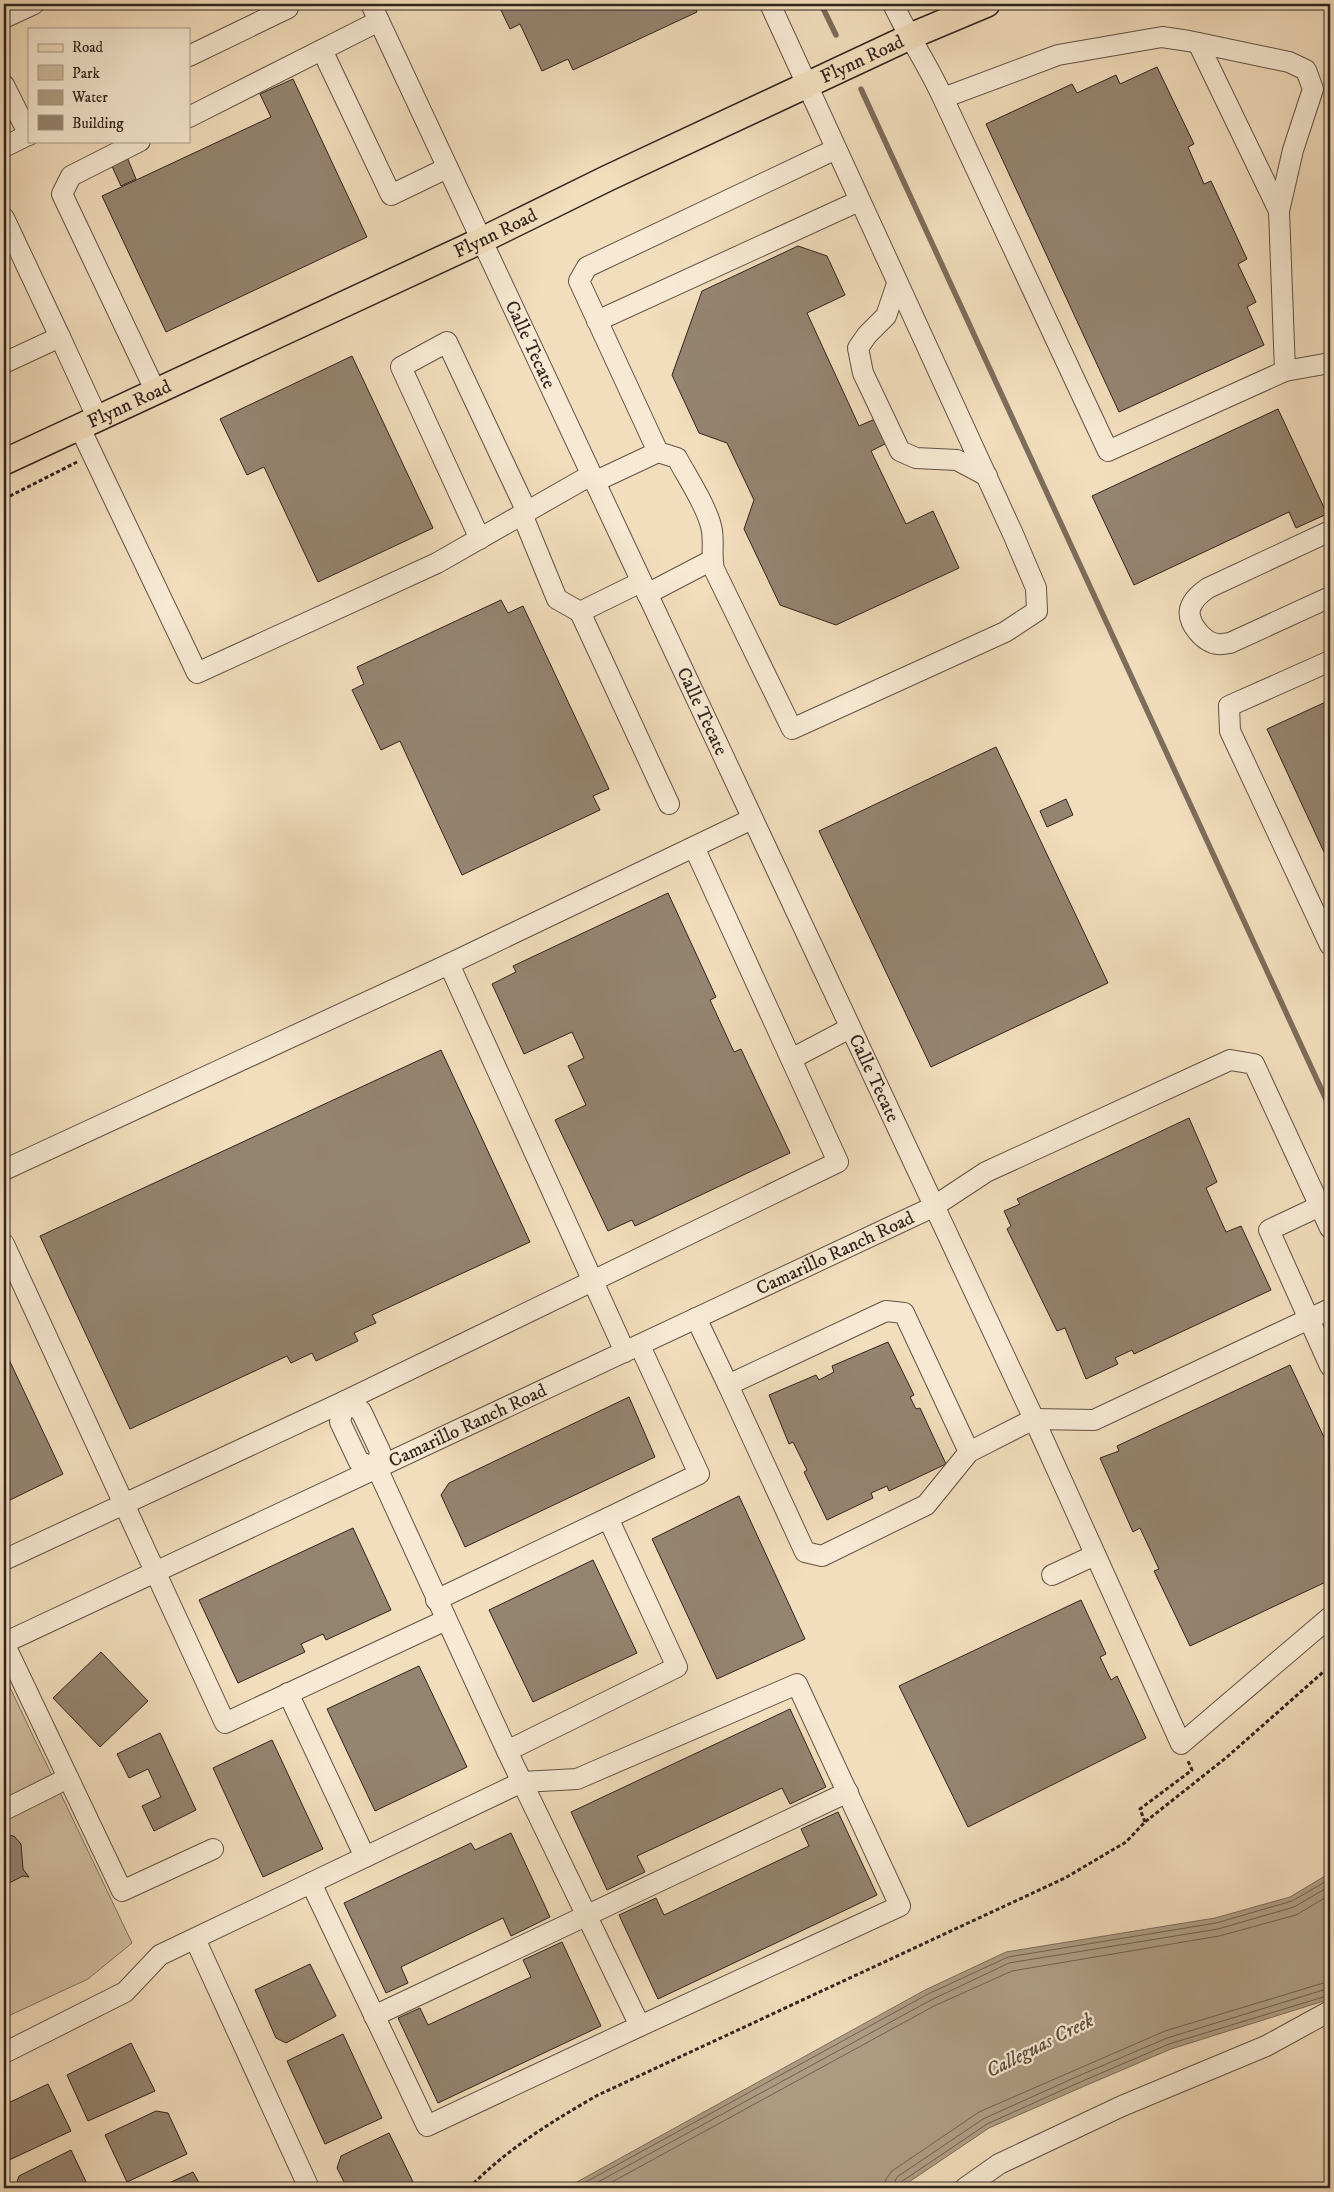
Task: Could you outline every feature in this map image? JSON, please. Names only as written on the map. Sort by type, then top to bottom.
[{"type":"main road","name":"Flynn Road","points":[[4,462],[88,421],[480,241],[608,178],[909,37],[986,4]]},
{"type":"street","points":[[4,18],[34,4]]},
{"type":"street","points":[[190,56],[288,8],[286,4]]},
{"type":"street","points":[[4,218],[60,337],[88,421],[92,454],[197,673],[437,563],[524,513],[592,478],[658,452],[677,458],[697,495],[712,530],[712,560],[792,729],[1005,632],[1037,611],[1036,588],[987,476],[897,284],[770,4]]},
{"type":"street","points":[[893,4],[909,37],[932,74],[1108,451],[1285,371],[1330,363]]},
{"type":"street","points":[[190,116],[322,50],[375,12]]},
{"type":"street","name":"Calle Tecate","points":[[375,12],[480,241],[1034,1419],[1181,1744]]},
{"type":"street","points":[[943,98],[1058,54],[1162,37],[1289,62],[1306,70],[1313,89],[1293,150],[1278,211],[1285,371]]},
{"type":"street","points":[[1198,43],[1278,211]]},
{"type":"street","points":[[322,50],[391,195],[447,168]]},
{"type":"street","points":[[4,85],[28,135],[4,147]]},
{"type":"street","points":[[138,142],[71,176],[62,194],[155,390]]},
{"type":"street","points":[[658,452],[579,281],[587,266],[836,148]]},
{"type":"street","points":[[597,321],[859,201]]},
{"type":"street","points":[[897,284],[886,316],[866,334],[858,348],[863,373],[900,451],[916,458],[957,460],[987,476]]},
{"type":"street","points":[[4,363],[60,337]]},
{"type":"street","points":[[480,539],[401,367],[447,342],[524,513],[557,599],[580,612],[669,804]]},
{"type":"street","points":[[1330,531],[1208,588],[1196,597],[1190,610],[1193,625],[1204,638],[1217,645],[1230,643],[1330,597]]},
{"type":"street","points":[[580,612],[712,560]]},
{"type":"street","points":[[1330,661],[1229,706],[1230,730],[1330,945]]},
{"type":"street","points":[[4,1170],[449,964],[752,818]]},
{"type":"street","points":[[4,1560],[345,1401],[838,1162],[694,847]]},
{"type":"street","points":[[436,1600],[698,1474],[633,1349],[592,1282],[449,964]]},
{"type":"street","points":[[791,1059],[850,1028]]},
{"type":"street","name":"Camarillo Ranch Road","points":[[4,1643],[933,1207],[986,1172],[1230,1060],[1254,1064],[1320,1206]]},
{"type":"street","points":[[1330,1228],[1320,1206],[1269,1230],[1330,1366]]},
{"type":"street","points":[[4,1244],[225,1723],[446,1620]]},
{"type":"street","points":[[696,1318],[805,1552],[822,1556],[926,1506],[969,1452],[1034,1419],[1094,1420],[1330,1309]]},
{"type":"street","points":[[728,1385],[886,1311],[904,1314],[969,1452]]},
{"type":"street","points":[[345,1401],[340,1422],[359,1462],[377,1468],[507,1751],[640,2026]]},
{"type":"street","points":[[507,1751],[677,1667],[608,1518]]},
{"type":"street","points":[[1052,1575],[1095,1554]]},
{"type":"street","points":[[1181,1744],[1330,1617]]},
{"type":"street","points":[[4,1643],[122,1891],[213,1850]]},
{"type":"street","points":[[4,2053],[125,1992],[160,1955],[522,1782],[577,1779],[797,1684],[900,1906],[427,2126],[311,1883]]},
{"type":"street","points":[[288,1693],[365,1857]]},
{"type":"street","points":[[4,1810],[68,1778]]},
{"type":"street","points":[[374,2016],[848,1792]]},
{"type":"street","points":[[195,1939],[309,2188]]},
{"type":"street","points":[[965,2188],[999,2164],[1122,2106],[1266,2046],[1330,2010]]},
{"type":"path","points":[[4,499],[92,454]]},
{"type":"path","points":[[469,2188],[493,2164],[544,2126],[598,2095],[1065,1878],[1126,1842],[1145,1822],[1227,1757],[1330,1666]]},
{"type":"path","points":[[1145,1822],[1140,1809],[1192,1770],[1181,1744]]},
{"type":"green space","points":[[4,1675],[132,1943],[88,1979],[4,2018]]},
{"type":"water","name":"Calleguas Creek","points":[[1330,1873],[1330,1999],[1171,2049],[1080,2088],[989,2128],[900,2188],[566,2188],[925,1990],[1006,1952],[1215,1918],[1290,1897]]},
{"type":"building","points":[[498,4],[693,4],[697,12],[573,70],[568,59],[542,71],[520,24],[510,29]]},
{"type":"building","points":[[1157,67],[1194,144],[1188,147],[1204,184],[1211,181],[1247,259],[1238,264],[1256,302],[1247,307],[1264,345],[1119,412],[986,124],[1072,84],[1077,93],[1116,75],[1120,84]]},
{"type":"building","points":[[293,79],[367,237],[166,332],[102,196],[271,117],[260,94]]},
{"type":"building","points":[[127,157],[136,179],[121,186],[111,164]]},
{"type":"building","points":[[798,246],[827,256],[845,295],[807,313],[859,426],[875,419],[887,443],[871,451],[906,524],[933,511],[959,568],[836,625],[780,605],[744,529],[754,500],[727,443],[699,433],[672,375],[702,291]]},
{"type":"building","points":[[352,356],[433,528],[318,582],[264,467],[247,475],[220,419]]},
{"type":"building","points":[[1278,409],[1327,514],[1296,528],[1289,512],[1134,585],[1092,496]]},
{"type":"building","points":[[501,600],[508,613],[523,606],[609,789],[593,796],[600,810],[462,875],[400,741],[381,750],[352,690],[364,684],[357,667]]},
{"type":"building","points":[[1330,700],[1330,865],[1267,729]]},
{"type":"building","points":[[996,747],[1108,983],[931,1067],[819,831]]},
{"type":"building","points":[[1066,799],[1073,815],[1047,827],[1040,811]]},
{"type":"building","points":[[668,893],[716,997],[710,1000],[734,1052],[741,1049],[790,1153],[635,1226],[632,1220],[608,1231],[555,1120],[586,1105],[568,1066],[584,1058],[572,1032],[524,1054],[492,984],[516,972],[513,966]]},
{"type":"building","points":[[441,1050],[530,1242],[372,1315],[376,1323],[354,1333],[358,1341],[316,1361],[312,1353],[291,1363],[287,1356],[130,1429],[40,1236]]},
{"type":"building","points":[[1189,1118],[1217,1182],[1206,1188],[1226,1232],[1241,1226],[1271,1290],[1134,1354],[1132,1350],[1115,1358],[1118,1364],[1086,1379],[1065,1328],[1057,1331],[1007,1229],[1011,1226],[1004,1211],[1020,1204],[1017,1199]]},
{"type":"building","points":[[888,1342],[914,1395],[910,1397],[916,1409],[920,1408],[946,1464],[889,1491],[887,1486],[871,1493],[873,1498],[827,1520],[804,1472],[807,1470],[793,1442],[789,1444],[769,1395],[816,1375],[819,1380],[834,1372],[832,1366]]},
{"type":"building","points":[[4,1349],[63,1474],[4,1503]]},
{"type":"building","points":[[1290,1365],[1330,1450],[1330,1580],[1190,1646],[1154,1571],[1159,1569],[1140,1528],[1133,1532],[1100,1458],[1119,1451],[1117,1446]]},
{"type":"building","points":[[629,1397],[655,1457],[465,1547],[441,1495],[449,1483]]},
{"type":"building","points":[[739,1496],[805,1639],[717,1679],[652,1539]]},
{"type":"building","points":[[353,1528],[391,1610],[326,1640],[323,1634],[301,1644],[305,1652],[238,1683],[199,1600]]},
{"type":"building","points":[[593,1560],[637,1653],[533,1702],[489,1610]]},
{"type":"building","points":[[1081,1600],[1106,1654],[1100,1657],[1111,1680],[1117,1676],[1146,1738],[968,1827],[899,1686]]},
{"type":"building","points":[[101,1652],[148,1701],[100,1747],[53,1698]]},
{"type":"building","points":[[419,1666],[467,1767],[375,1811],[327,1709]]},
{"type":"building","points":[[790,1709],[826,1787],[790,1804],[782,1788],[637,1856],[645,1872],[607,1890],[571,1812]]},
{"type":"building","points":[[160,1733],[196,1810],[154,1831],[142,1806],[161,1797],[148,1769],[129,1778],[117,1754]]},
{"type":"building","points":[[272,1740],[323,1849],[263,1877],[213,1768]]},
{"type":"building","points":[[838,1812],[877,1895],[658,1999],[619,1915],[656,1898],[664,1915],[809,1846],[801,1829]]},
{"type":"building","points":[[511,1833],[550,1917],[511,1936],[503,1918],[401,1967],[408,1983],[386,1993],[344,1903],[471,1843],[475,1850]]},
{"type":"building","points":[[4,1835],[14,1836],[21,1844],[23,1869],[29,1877],[23,1876],[5,1885],[7,1890],[4,1891]]},
{"type":"building","points":[[562,1942],[601,2026],[438,2103],[398,2018],[420,2008],[428,2025],[531,1977],[523,1960]]},
{"type":"building","points":[[310,1964],[336,2016],[286,2043],[276,2038],[255,1990]]},
{"type":"building","points":[[343,2034],[382,2118],[325,2144],[287,2061]]},
{"type":"building","points":[[131,2043],[155,2091],[88,2121],[67,2075]]},
{"type":"building","points":[[48,2084],[71,2131],[5,2162],[4,2105]]},
{"type":"building","points":[[156,2111],[168,2113],[187,2154],[127,2182],[105,2135]]},
{"type":"building","points":[[389,2133],[416,2188],[347,2188],[337,2168],[341,2156]]},
{"type":"building","points":[[71,2150],[89,2188],[15,2188],[19,2176]]},
{"type":"building","points":[[193,2172],[202,2188],[158,2188]]},
{"type":"waterway","points":[[821,4],[836,35]]},
{"type":"waterway","points":[[861,89],[1330,1108]]}]
